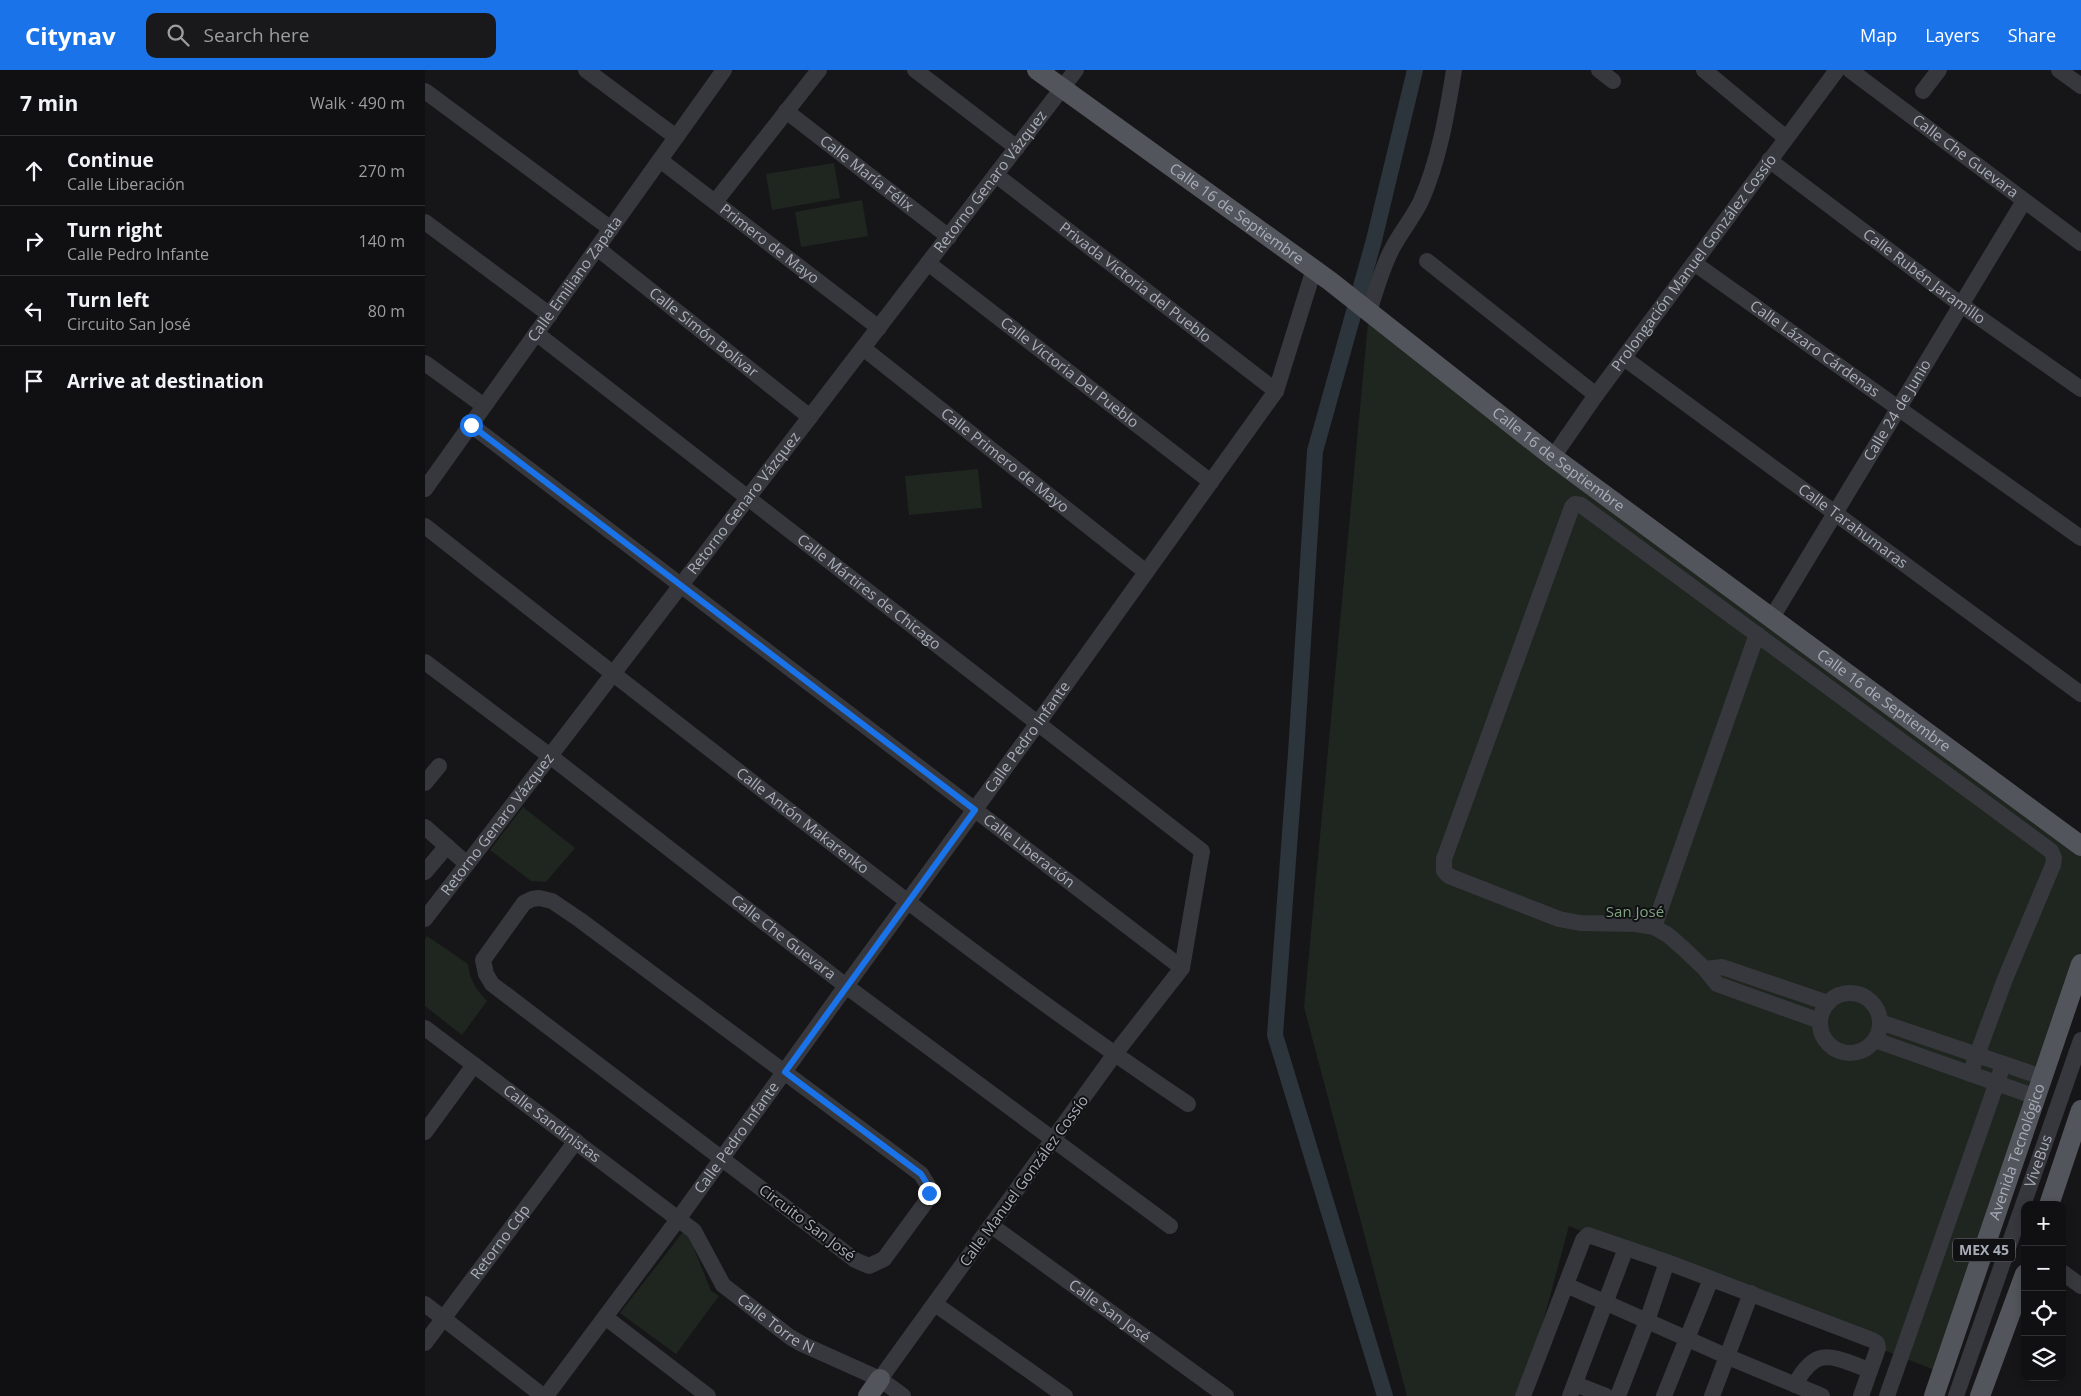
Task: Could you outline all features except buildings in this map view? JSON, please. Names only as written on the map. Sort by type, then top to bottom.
[{"type":"main road","name":"Calle 16 de Septiembre","points":[[1037,70],[1314,269],[1553,457],[2081,846]]},
{"type":"main road","name":"Avenida Tecnológico","points":[[1934,1396],[2081,964]]},
{"type":"main road","points":[[2051,1201],[2078,1132],[2081,1110]]},
{"type":"main road","name":"MEX 45","points":[[1981,1396],[2021,1285]]},
{"type":"main road","name":"Calle Manuel González Cossío","points":[[867,1396],[880,1379]]},
{"type":"street","points":[[586,70],[676,137]]},
{"type":"street","name":"Calle Emiliano Zapata","points":[[425,489],[724,70]]},
{"type":"street","points":[[715,202],[819,70]]},
{"type":"street","points":[[915,70],[1017,148]]},
{"type":"street","name":"Retorno Genaro Vázquez","points":[[425,919],[1076,70]]},
{"type":"street","points":[[1363,308],[1389,255],[1420,201],[1428,182],[1448,107],[1454,70]]},
{"type":"street","points":[[1599,70],[1613,82]]},
{"type":"street","points":[[1704,70],[1786,138]]},
{"type":"street","name":"Prolongación Manuel González Cossío","points":[[1553,457],[1596,395],[1837,70]]},
{"type":"street","name":"Calle Che Guevara","points":[[1850,70],[2081,243]]},
{"type":"street","points":[[1923,91],[1939,70]]},
{"type":"street","points":[[2059,70],[2081,86]]},
{"type":"street","points":[[425,91],[611,229]]},
{"type":"street","name":"Calle María Félix","points":[[786,111],[949,237]]},
{"type":"street","name":"Primero de Mayo","points":[[660,160],[879,328]]},
{"type":"street","name":"Calle Rubén Jaramillo","points":[[1769,160],[1960,304],[2081,389]]},
{"type":"street","name":"Privada Victoria del Pueblo","points":[[996,175],[1276,391]]},
{"type":"street","name":"Calle 24 de Junio","points":[[1771,619],[2024,201]]},
{"type":"street","points":[[425,222],[549,315]]},
{"type":"street","name":"Calle Simón Bolívar","points":[[597,248],[810,417]]},
{"type":"street","points":[[1427,262],[1596,395]]},
{"type":"street","name":"Calle Lázaro Cárdenas","points":[[1694,263],[2081,538]]},
{"type":"street","name":"Calle Victoria Del Pueblo","points":[[928,264],[1211,482]]},
{"type":"street","name":"Calle Pedro Infante","points":[[544,1396],[679,1218],[1276,391],[1314,269]]},
{"type":"street","name":"Calle Mártires de Chicago","points":[[536,333],[1202,851],[1183,968]]},
{"type":"street","name":"Calle Primero de Mayo","points":[[863,348],[1146,572]]},
{"type":"street","name":"Calle Tarahumaras","points":[[1625,358],[2081,694]]},
{"type":"street","points":[[425,363],[484,406]]},
{"type":"street","name":"Calle Liberación","points":[[471,425],[1183,968]]},
{"type":"street","points":[[1820,1021],[1717,984],[1705,969],[1668,935],[1654,927],[1636,924],[1580,923],[1559,918],[1449,876],[1443,869],[1444,859],[1572,507],[1575,504],[1581,505],[2040,842],[2053,854],[2053,865],[2005,979],[1970,1074]]},
{"type":"street","name":"Calle Antón Makarenko","points":[[425,526],[613,675],[907,902],[1115,1055],[1188,1104]]},
{"type":"street","points":[[1654,927],[1757,634]]},
{"type":"street","name":"Calle Che Guevara","points":[[425,662],[550,756],[846,986],[1170,1226]]},
{"type":"street","points":[[425,783],[439,766]]},
{"type":"street","points":[[425,827],[467,864]]},
{"type":"street","points":[[425,872],[447,846]]},
{"type":"street","name":"Circuito San José","points":[[539,898],[552,901],[785,1072],[921,1174],[929,1187],[927,1202],[884,1259],[875,1264],[864,1266],[722,1158],[492,984],[486,974],[483,960],[524,903],[531,899],[539,898]]},
{"type":"street","points":[[1705,969],[1722,967],[1827,1003]]},
{"type":"street","name":"Calle Manuel González Cossío","points":[[880,1379],[1115,1055],[1183,968]]},
{"type":"street","points":[[1848,993],[1860,995],[1871,1001],[1878,1011],[1880,1022],[1875,1040],[1866,1049],[1854,1053],[1841,1052],[1829,1045],[1822,1034],[1820,1021],[1827,1003],[1837,996],[1848,993]]},
{"type":"street","points":[[1880,1022],[2042,1077]]},
{"type":"street","name":"Calle Sandinistas","points":[[425,1028],[679,1218]]},
{"type":"street","points":[[1875,1040],[1996,1083],[2033,1106],[2052,1122],[2078,1132]]},
{"type":"street","name":"ViveBus","points":[[1956,1396],[2081,1040]]},
{"type":"street","points":[[1887,1396],[2003,1064]]},
{"type":"street","points":[[425,1132],[474,1065]]},
{"type":"street","name":"Retorno Cdp","points":[[425,1343],[577,1141]]},
{"type":"street","name":"Calle Torre N","points":[[679,1218],[699,1236],[723,1285],[802,1344],[880,1379],[903,1396]]},
{"type":"street","name":"Calle San José","points":[[992,1226],[1226,1396]]},
{"type":"street","points":[[1523,1396],[1583,1240],[1588,1235],[1711,1278],[1875,1342],[1878,1348],[1861,1396]]},
{"type":"street","points":[[1606,1396],[1572,1390],[1607,1303],[1626,1248]]},
{"type":"street","points":[[1618,1396],[1667,1262]]},
{"type":"street","points":[[2066,1275],[2081,1286]]},
{"type":"street","points":[[1664,1396],[1711,1278]]},
{"type":"street","points":[[1566,1285],[1822,1396]]},
{"type":"street","points":[[1714,1395],[1751,1293]]},
{"type":"street","points":[[425,1304],[544,1396]]},
{"type":"street","points":[[935,1304],[1065,1396]]},
{"type":"street","points":[[605,1317],[708,1396]]},
{"type":"street","points":[[1795,1385],[1807,1366],[1821,1357],[1833,1358],[1870,1370]]},
{"type":"green space","points":[[834,163],[840,198],[772,210],[766,174]]},
{"type":"green space","points":[[862,200],[868,236],[801,247],[795,212]]},
{"type":"green space","name":"San José","points":[[1369,312],[2081,846],[2081,965],[1942,1373],[1569,1226],[1523,1396],[1407,1396],[1304,1007]]},
{"type":"green space","points":[[978,469],[982,508],[909,515],[905,476]]},
{"type":"green space","points":[[523,807],[575,848],[546,882],[531,881],[490,850]]},
{"type":"green space","points":[[427,936],[468,964],[474,984],[487,1001],[462,1035],[425,1006],[425,939]]},
{"type":"green space","points":[[683,1232],[689,1236],[711,1291],[719,1296],[676,1354],[620,1313]]},
{"type":"waterway","points":[[1385,1396],[1275,1035],[1296,753],[1315,451],[1374,240],[1415,70]]},
{"type":"route","points":[[471,425],[975,810],[785,1072],[921,1174],[929,1187],[929,1193]]}]
